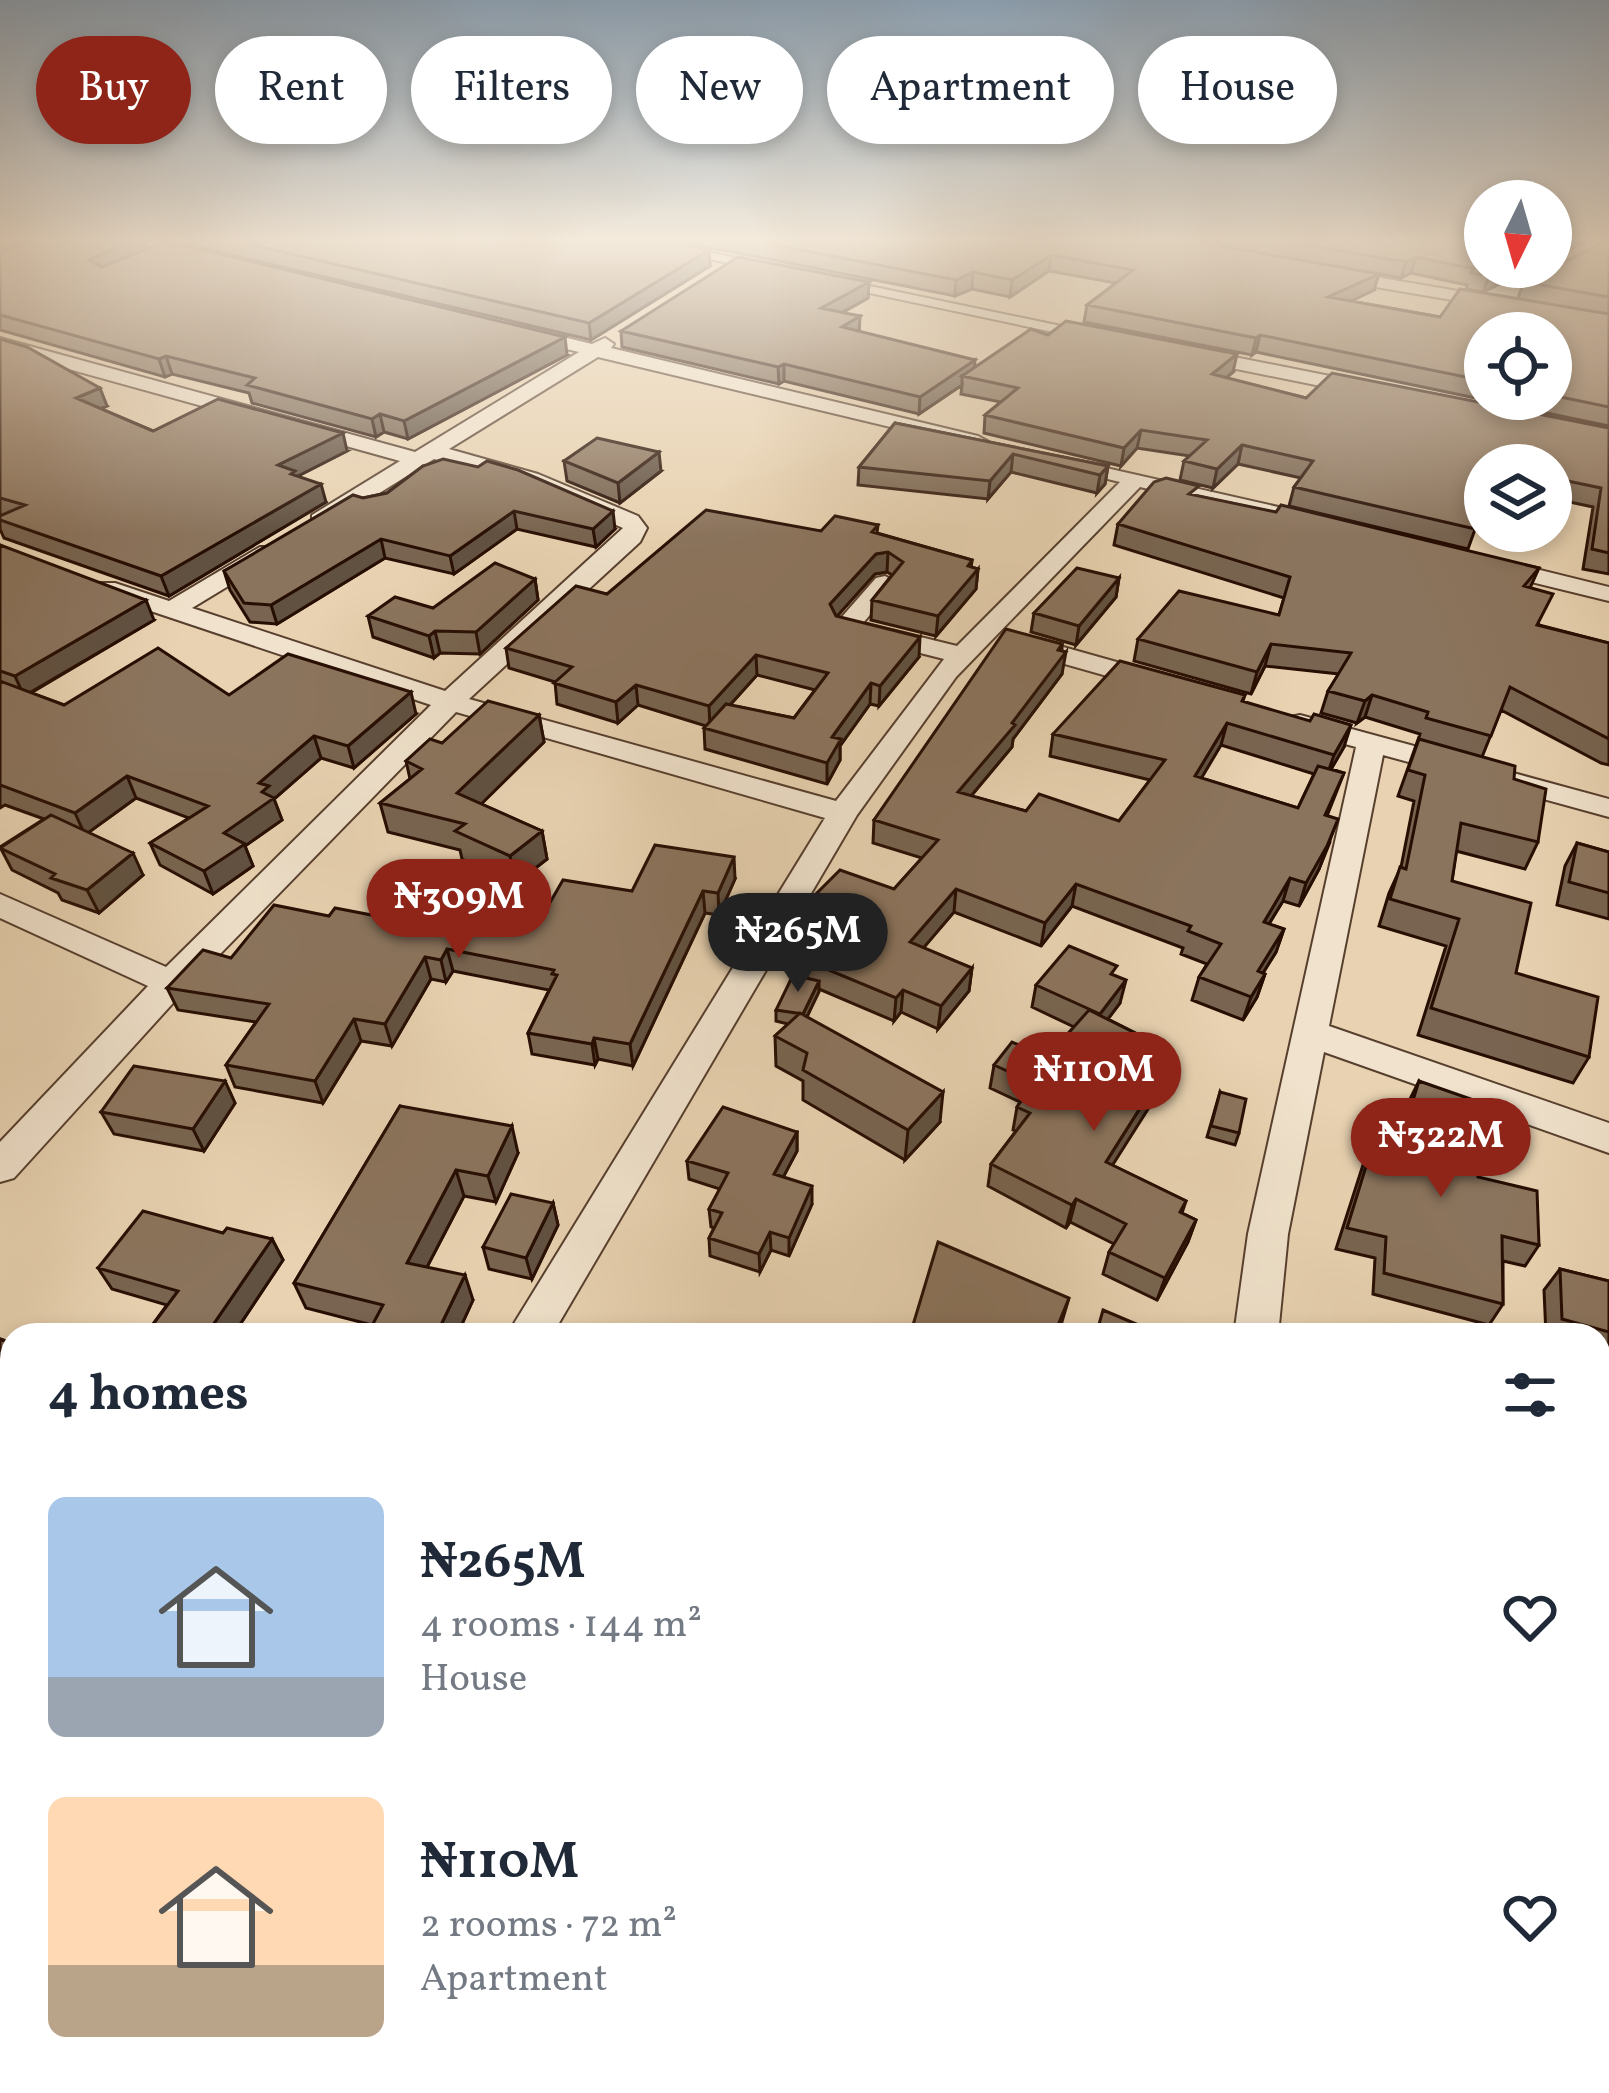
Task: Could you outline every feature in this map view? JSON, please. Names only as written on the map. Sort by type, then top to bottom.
[{"type":"street","points":[[546,339],[1000,447]]},
{"type":"street","points":[[168,612],[614,339]]},
{"type":"street","points":[[1114,339],[1121,340]]},
{"type":"street","points":[[0,344],[530,479],[630,521],[635,528],[632,537],[450,701],[170,983],[0,1167]]},
{"type":"street","points":[[1168,350],[1400,396]]},
{"type":"street","points":[[1045,458],[1316,523]]},
{"type":"street","points":[[536,1323],[843,813],[962,655],[1135,479]]},
{"type":"street","points":[[1474,561],[1609,594]]},
{"type":"street","points":[[84,580],[168,612],[450,701],[843,813]]},
{"type":"street","points":[[884,583],[846,627],[962,655]]},
{"type":"street","points":[[983,632],[1189,691]]},
{"type":"street","points":[[1280,717],[1609,808]]},
{"type":"street","points":[[1257,1323],[1268,1234],[1371,743]]},
{"type":"street","points":[[0,905],[170,983]]},
{"type":"street","points":[[1310,1033],[1609,1138]]},
{"type":"building","points":[[0,339],[27,347],[100,388],[76,398],[153,431],[218,399],[343,433],[278,465],[321,484],[161,576],[0,520],[25,505],[0,498]]},
{"type":"building","points":[[86,339],[562,339],[404,421],[380,414],[372,419],[247,385],[255,378],[166,356],[159,359]]},
{"type":"building","points":[[654,339],[889,339],[975,360],[920,397],[784,364],[778,367]]},
{"type":"building","points":[[1017,339],[1158,339],[1237,354],[1212,374],[1306,398],[1332,373],[1464,399],[1464,420],[1569,420],[1609,428],[1609,553],[1592,549],[1601,488],[1572,482],[1572,444],[1464,444],[1464,526],[1294,487],[1313,461],[1242,445],[1217,469],[1184,461],[1207,440],[1141,430],[1124,448],[985,415],[1018,388],[962,376]]},
{"type":"building","points":[[1278,339],[1464,339],[1464,377]]},
{"type":"building","points":[[1572,339],[1609,339],[1609,407],[1572,399]]},
{"type":"building","points":[[895,423],[1108,466],[1100,475],[1013,454],[990,481],[859,467]]},
{"type":"building","points":[[597,438],[659,452],[618,483],[564,461]]},
{"type":"building","points":[[443,459],[478,467],[487,461],[518,470],[613,511],[593,529],[514,511],[450,556],[381,539],[271,605],[244,603],[224,571],[353,495],[387,493],[423,466]]},
{"type":"building","points":[[1166,478],[1199,486],[1189,494],[1276,512],[1281,505],[1539,568],[1524,586],[1553,594],[1537,625],[1609,643],[1609,739],[1510,687],[1491,736],[1426,718],[1428,712],[1372,695],[1365,701],[1328,691],[1351,653],[1271,644],[1257,672],[1138,639],[1179,591],[1279,615],[1290,577],[1118,524],[1154,482]]},
{"type":"building","points":[[706,510],[821,531],[835,516],[878,525],[872,532],[972,560],[968,566],[978,569],[938,616],[872,600],[903,562],[888,552],[876,554],[830,604],[836,616],[920,637],[880,686],[871,683],[832,737],[841,739],[827,763],[704,728],[726,704],[794,718],[828,673],[756,655],[709,706],[636,685],[616,702],[554,683],[572,667],[506,648],[576,586],[607,594]]},
{"type":"building","points":[[0,545],[146,600],[15,676],[0,671]]},
{"type":"building","points":[[495,563],[535,579],[476,632],[435,631],[429,636],[368,616],[395,597],[433,608]]},
{"type":"building","points":[[1077,568],[1119,578],[1079,626],[1034,613]]},
{"type":"building","points":[[1006,629],[1062,644],[1058,650],[1066,652],[1012,723],[1015,725],[958,792],[1026,811],[1039,794],[1119,821],[1165,760],[1053,734],[1120,661],[1245,695],[1242,701],[1310,721],[1314,714],[1351,725],[1334,755],[1227,723],[1195,776],[1298,808],[1318,766],[1344,773],[1325,815],[1338,819],[1327,846],[1306,883],[1290,878],[1264,922],[1284,929],[1258,971],[1265,974],[1251,997],[1199,977],[1221,944],[1188,931],[1191,926],[1076,884],[1045,923],[956,889],[910,942],[972,968],[941,1006],[903,990],[896,998],[807,961],[837,908],[812,898],[840,870],[894,889],[938,840],[874,820]]},
{"type":"building","points":[[158,648],[229,695],[288,654],[411,692],[348,746],[314,736],[259,783],[269,786],[262,792],[274,798],[224,833],[245,844],[204,871],[150,843],[208,806],[127,776],[75,813],[0,785],[0,681],[64,705]]},
{"type":"building","points":[[488,701],[539,715],[457,793],[542,831],[510,856],[455,831],[465,824],[380,803],[422,769],[406,761],[430,739],[442,743]]},
{"type":"building","points":[[1419,739],[1515,766],[1514,779],[1546,789],[1538,842],[1461,823],[1452,881],[1531,903],[1516,973],[1598,997],[1589,1057],[1431,1008],[1459,919],[1390,899],[1400,867],[1406,869],[1425,775],[1408,770]]},
{"type":"building","points":[[51,815],[133,853],[87,890],[51,878],[55,874],[0,848]]},
{"type":"building","points":[[1577,843],[1609,852],[1609,893],[1569,882]]},
{"type":"building","points":[[655,845],[734,857],[718,893],[703,891],[630,1044],[594,1038],[592,1044],[528,1033],[557,975],[552,974],[554,970],[447,949],[441,960],[425,957],[385,1024],[354,1019],[315,1081],[226,1065],[269,1004],[167,988],[203,950],[231,958],[274,905],[329,916],[335,908],[408,922],[416,910],[481,922],[509,893],[548,906],[563,880],[632,891]]},
{"type":"building","points":[[1069,946],[1117,966],[1111,974],[1126,980],[1100,1014],[1036,985]]},
{"type":"building","points":[[793,975],[819,981],[803,1014],[776,1010]]},
{"type":"building","points":[[1089,1010],[1165,1048],[1154,1061],[1166,1067],[1106,1162],[1186,1201],[1180,1212],[1196,1220],[1165,1278],[1109,1252],[1126,1224],[1076,1199],[1072,1205],[991,1164],[1030,1113],[1017,1107],[1034,1083],[994,1065],[1012,1042],[1047,1057]]},
{"type":"building","points":[[800,1013],[943,1092],[908,1130],[803,1070],[807,1053],[775,1036]]},
{"type":"building","points":[[134,1066],[225,1081],[193,1129],[101,1112]]},
{"type":"building","points":[[1419,1081],[1482,1103],[1469,1152],[1483,1157],[1478,1177],[1537,1191],[1539,1245],[1502,1236],[1503,1304],[1384,1273],[1386,1237],[1347,1228],[1380,1121],[1404,1129]]},
{"type":"building","points":[[1220,1092],[1246,1099],[1239,1133],[1211,1126]]},
{"type":"building","points":[[400,1106],[512,1126],[488,1176],[456,1170],[407,1263],[465,1275],[442,1323],[373,1323],[383,1305],[294,1283]]},
{"type":"building","points":[[723,1107],[797,1132],[774,1174],[812,1186],[789,1238],[770,1232],[759,1254],[709,1238],[722,1213],[709,1209],[728,1173],[687,1161]]},
{"type":"building","points":[[511,1194],[553,1203],[526,1258],[483,1247]]},
{"type":"building","points":[[143,1211],[223,1233],[227,1228],[272,1239],[214,1323],[154,1323],[178,1291],[98,1268]]},
{"type":"building","points":[[938,1242],[1069,1298],[1059,1323],[914,1323]]},
{"type":"building","points":[[1560,1269],[1609,1281],[1609,1323],[1562,1319]]},
{"type":"building","points":[[1103,1310],[1134,1323],[1099,1323]]}]
